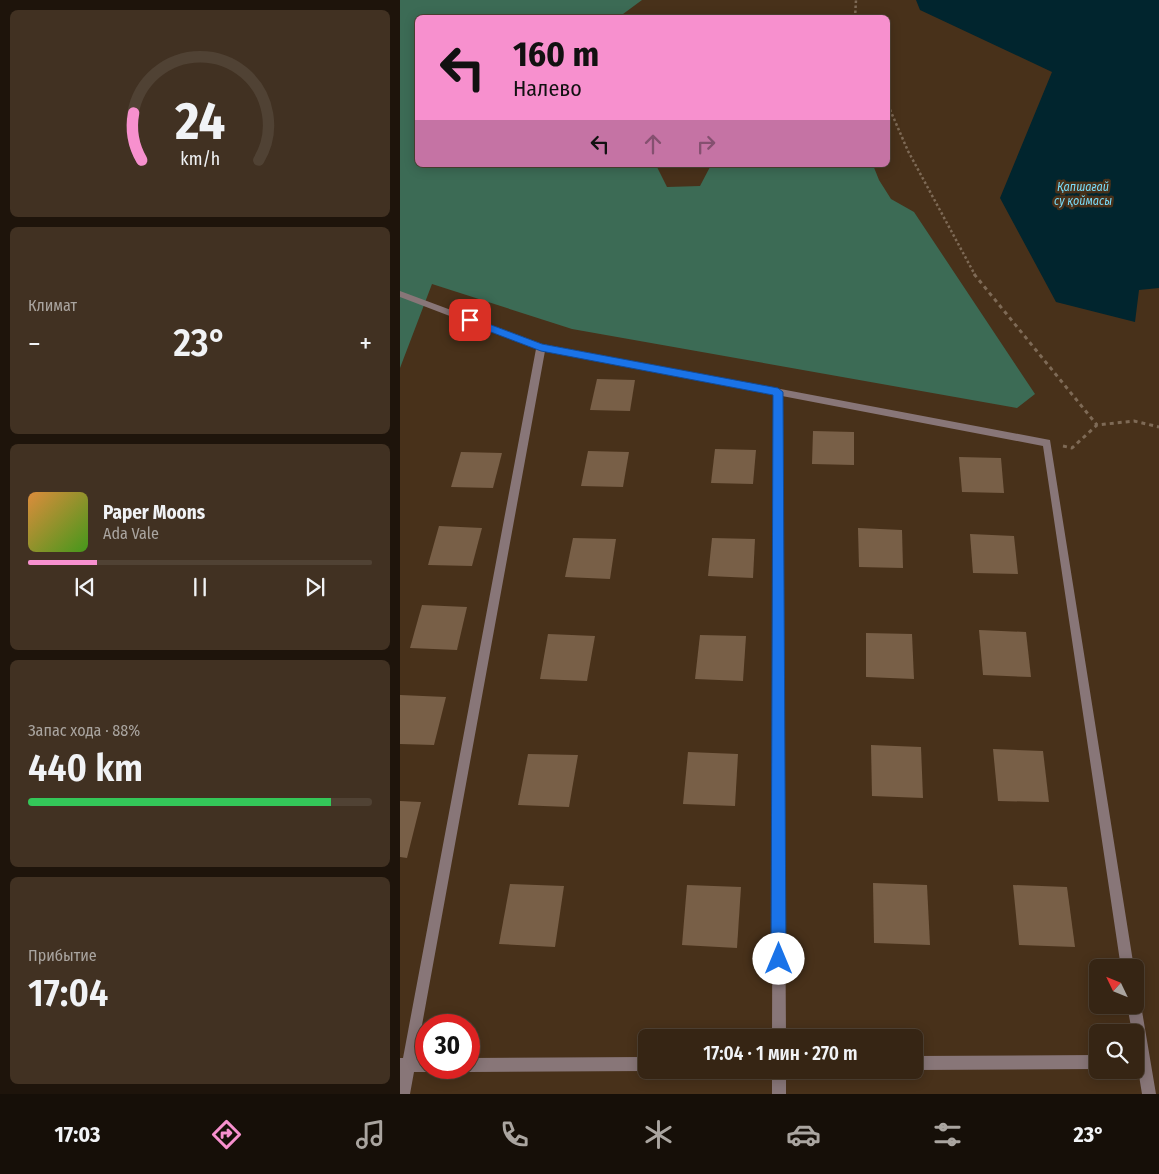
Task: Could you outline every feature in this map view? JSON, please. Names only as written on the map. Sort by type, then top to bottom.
[{"type":"street","points":[[400,294],[541,347],[1047,443],[1127,959]]},
{"type":"street","points":[[403,1094],[405,1065],[541,347]]},
{"type":"street","points":[[778,392],[779,1029]]},
{"type":"street","points":[[923,1063],[1089,1062]]},
{"type":"street","points":[[480,1065],[638,1064]]},
{"type":"street","points":[[1144,1078],[1149,1094]]},
{"type":"street","points":[[779,1079],[779,1094]]},
{"type":"path","points":[[855,15],[856,0]]},
{"type":"path","points":[[890,110],[908,151],[978,280],[1096,425]]},
{"type":"path","points":[[1047,443],[1072,448],[1096,425],[1134,421],[1159,427]]},
{"type":"green space","points":[[400,0],[642,0],[622,15],[415,15],[415,167],[657,167],[667,187],[700,186],[710,167],[874,167],[879,180],[891,199],[914,212],[1035,394],[1017,408],[572,329],[432,284],[400,368]]},
{"type":"water","name":"Қапшағай су қоймасы","points":[[916,0],[1159,0],[1159,288],[1139,290],[1135,322],[1056,302],[1000,198],[1052,72],[920,10]]},
{"type":"building","points":[[597,379],[635,380],[630,411],[590,410]]},
{"type":"building","points":[[813,431],[854,432],[854,465],[812,464]]},
{"type":"building","points":[[715,449],[756,450],[753,484],[711,483]]},
{"type":"building","points":[[588,451],[629,452],[623,487],[581,486]]},
{"type":"building","points":[[461,452],[502,453],[493,488],[451,487]]},
{"type":"building","points":[[959,457],[1001,458],[1004,493],[962,492]]},
{"type":"building","points":[[439,526],[482,528],[472,566],[428,565]]},
{"type":"building","points":[[858,528],[902,530],[903,568],[859,567]]},
{"type":"building","points":[[970,534],[1014,536],[1018,574],[973,573]]},
{"type":"building","points":[[573,538],[616,539],[610,579],[565,577]]},
{"type":"building","points":[[712,538],[755,539],[753,578],[708,576]]},
{"type":"building","points":[[422,605],[467,607],[457,650],[410,648]]},
{"type":"building","points":[[979,630],[1026,632],[1031,677],[983,675]]},
{"type":"building","points":[[866,633],[912,634],[914,679],[866,677]]},
{"type":"building","points":[[548,634],[595,636],[587,681],[540,679]]},
{"type":"building","points":[[700,635],[746,636],[743,681],[695,679]]},
{"type":"building","points":[[400,695],[446,697],[434,745],[400,744]]},
{"type":"building","points":[[871,745],[921,747],[923,798],[872,796]]},
{"type":"building","points":[[993,749],[1043,751],[1049,802],[998,801]]},
{"type":"building","points":[[688,752],[738,754],[735,806],[683,804]]},
{"type":"building","points":[[528,754],[578,755],[569,807],[518,805]]},
{"type":"building","points":[[400,801],[421,802],[407,858],[400,857]]},
{"type":"building","points":[[873,883],[927,885],[930,945],[874,943]]},
{"type":"building","points":[[510,884],[564,886],[555,947],[499,944]]},
{"type":"building","points":[[687,885],[741,887],[737,948],[682,945]]},
{"type":"building","points":[[1013,885],[1067,887],[1075,947],[1019,945]]},
{"type":"route","points":[[470,320],[541,347],[778,392],[779,959]]}]
